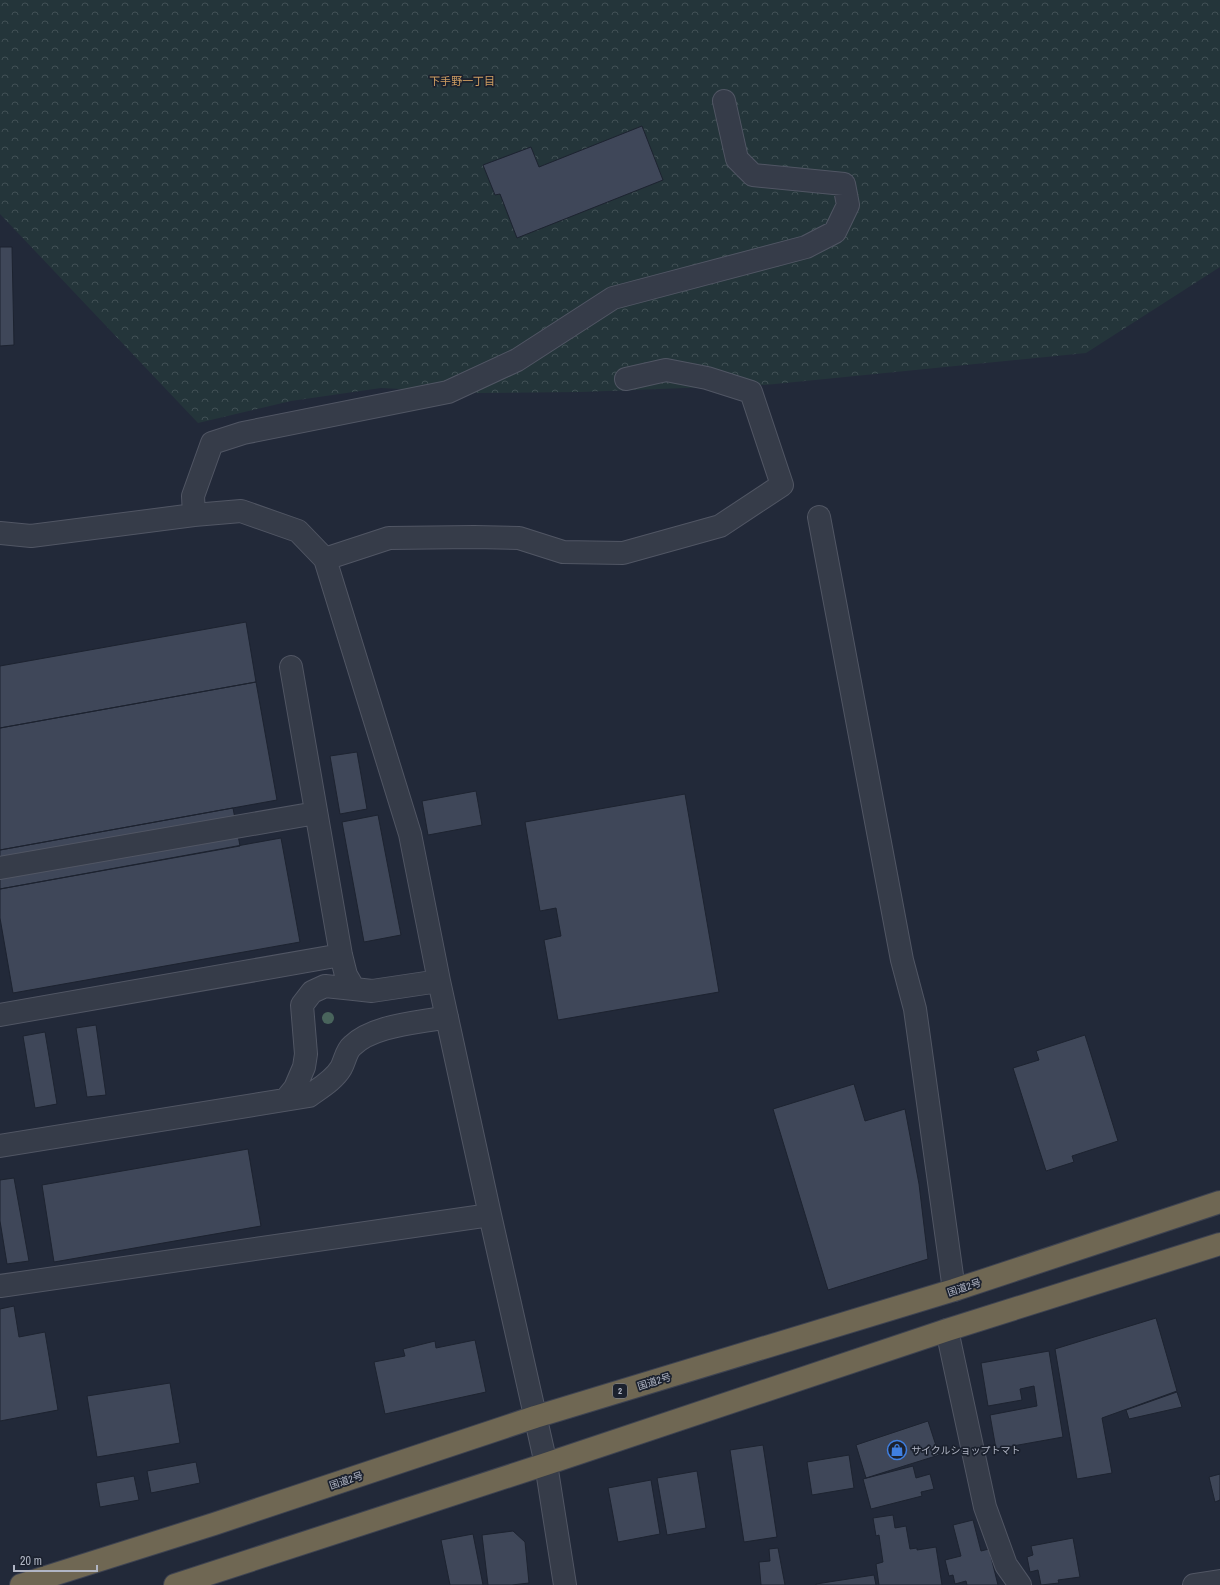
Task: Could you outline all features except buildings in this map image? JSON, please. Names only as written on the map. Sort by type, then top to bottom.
[{"type":"highway","name":"国道2号","points":[[21,1585],[214,1524],[535,1417],[954,1290],[1220,1202]]},
{"type":"highway","points":[[175,1585],[546,1464],[947,1330],[1220,1244]]},
{"type":"street","points":[[194,515],[193,496],[212,443],[243,433],[448,392],[517,360],[612,298],[806,247],[835,232],[848,205],[844,184],[753,175],[737,159],[724,101]]},
{"type":"street","points":[[325,559],[389,538],[519,538],[563,552],[623,553],[720,526],[782,485],[751,392],[707,378],[666,370],[626,380]]},
{"type":"street","points":[[0,533],[31,536],[194,515],[242,511],[298,531],[325,559],[410,834],[439,981],[546,1464],[565,1585]]},
{"type":"street","points":[[819,517],[902,960],[915,1009],[954,1290]]},
{"type":"street","points":[[291,667],[341,955],[346,975],[354,989]]},
{"type":"street","points":[[0,868],[316,813]]},
{"type":"street","points":[[0,1015],[341,955]]},
{"type":"street","points":[[286,1100],[295,1088],[304,1067],[306,1054],[302,1005],[312,992],[325,986],[372,991],[439,981]]},
{"type":"street","points":[[1,1142],[309,1096],[326,1084],[341,1069],[350,1047],[366,1036],[377,1030],[447,1017]]},
{"type":"street","points":[[0,1286],[490,1215]]},
{"type":"street","points":[[947,1330],[985,1507],[1006,1565],[1020,1585]]},
{"type":"street","points":[[1194,1585],[1220,1581]]},
{"type":"green space","points":[[0,0],[1220,0],[1220,267],[1086,353],[765,385],[581,392],[480,393],[381,388],[291,401],[198,423],[0,214]]},
{"type":"place","name":"サイクルショップトマト","points":[[897,1450]]},
{"type":"district","name":"下手野一丁目","points":[[462,81]]}]
